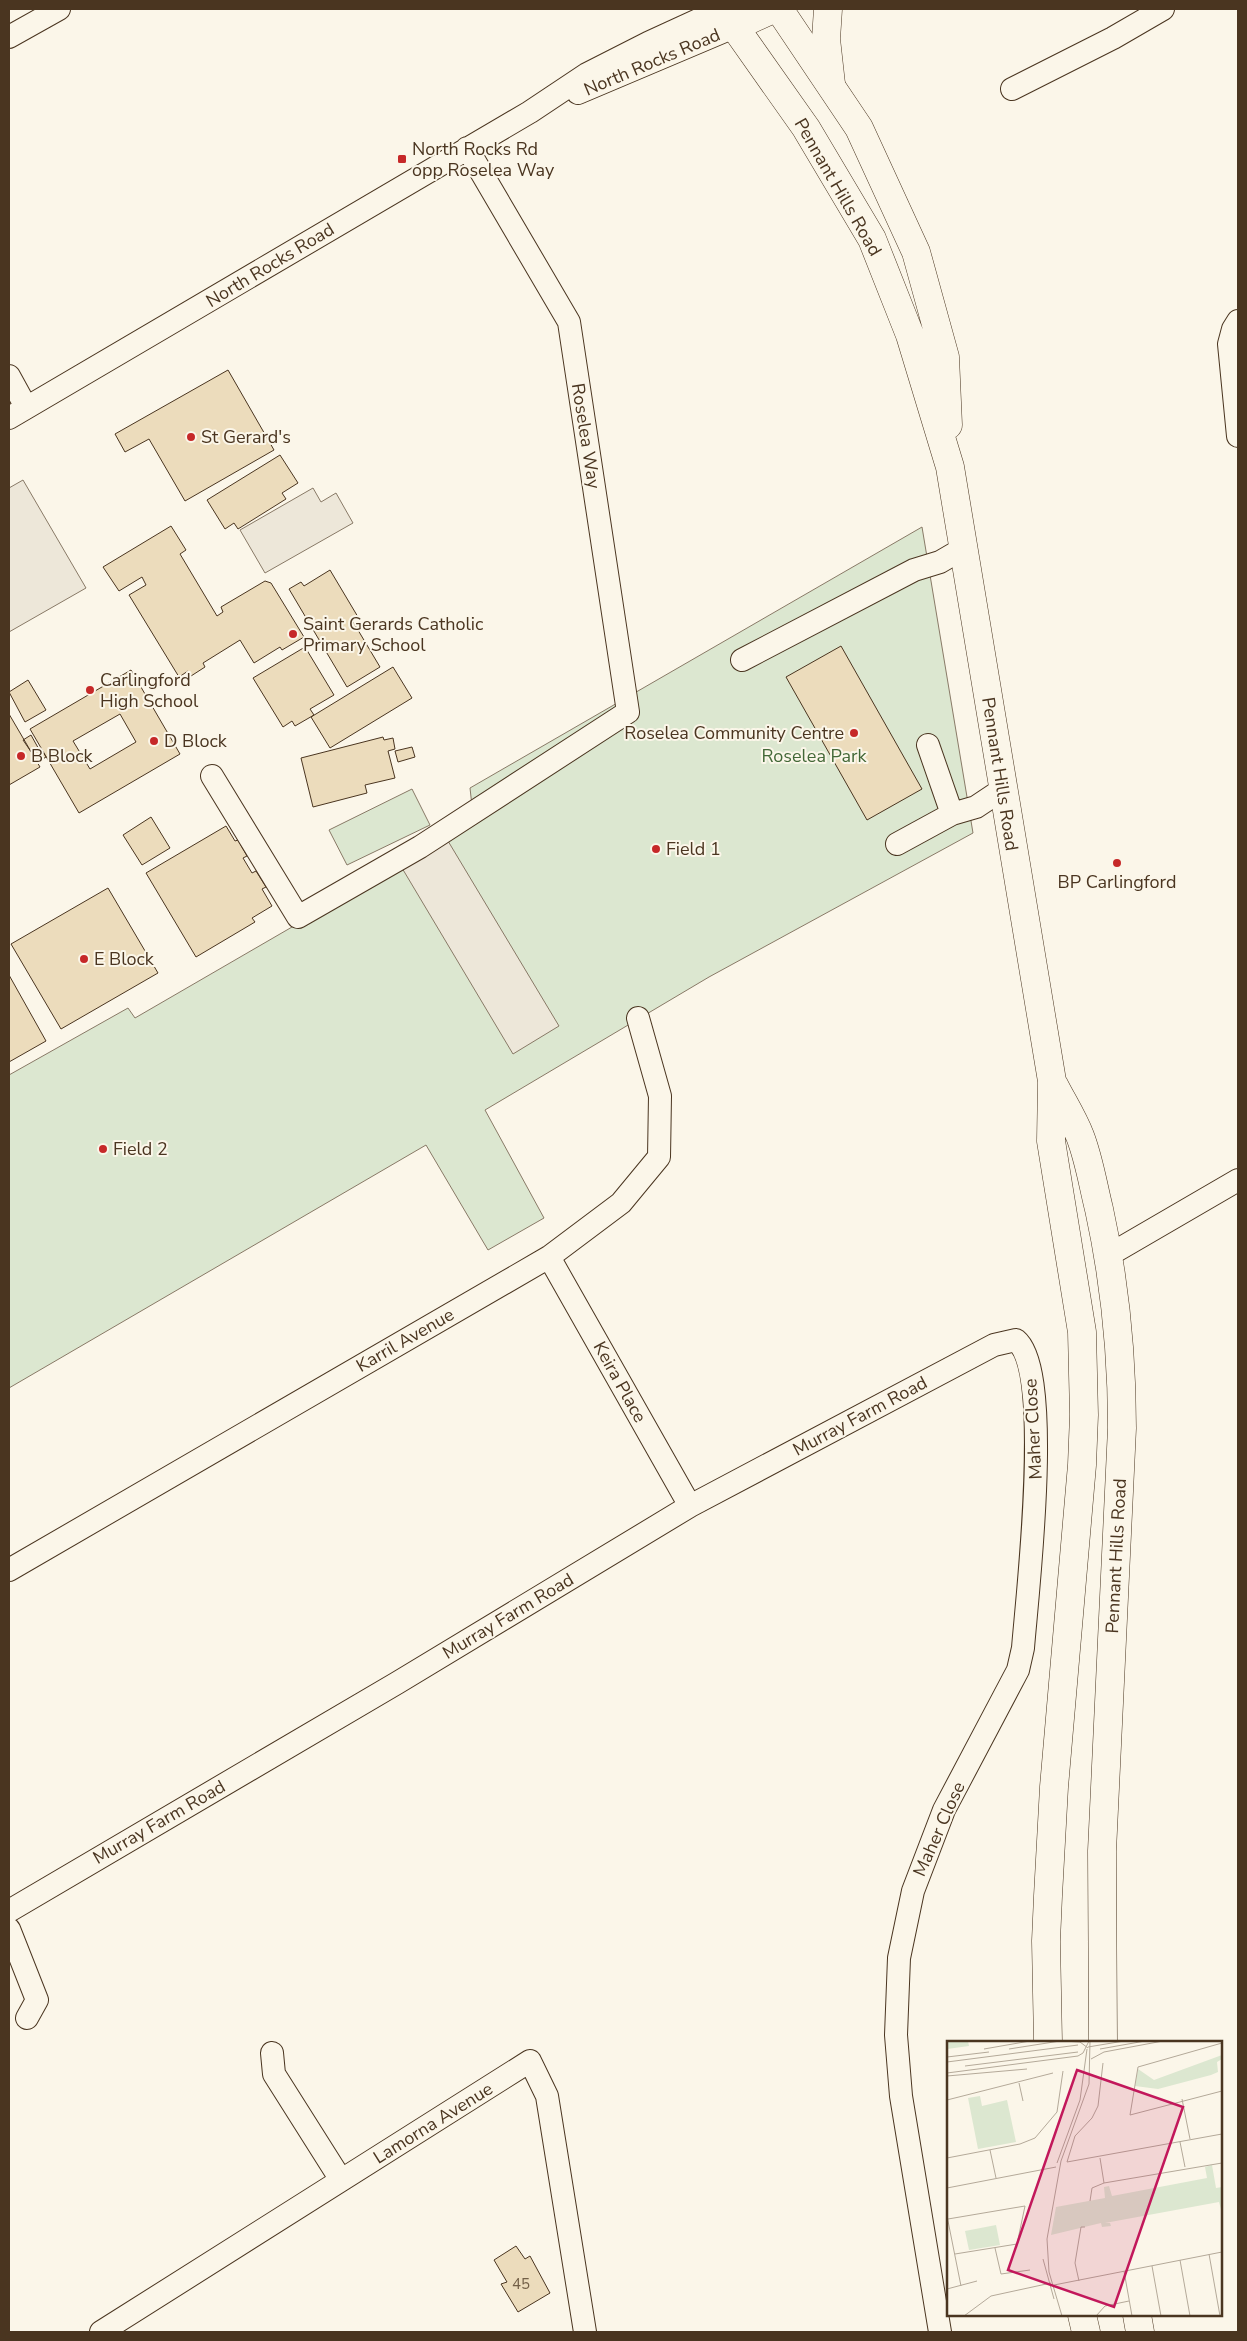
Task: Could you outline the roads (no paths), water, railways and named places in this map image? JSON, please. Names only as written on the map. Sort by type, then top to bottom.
[{"type":"main road","name":"North Rocks Road","points":[[725,13],[773,9]]},
{"type":"main road","name":"Pennant Hills Road","points":[[778,9],[831,84],[859,128],[916,252],[945,357],[950,467]]},
{"type":"main road","points":[[828,9],[826,39],[831,84]]},
{"type":"main road","name":"Pennant Hills Road","points":[[725,13],[806,128],[872,239],[910,335],[950,467],[1052,1081],[1051,1141],[1082,1332],[1084,1415],[1082,1465],[1054,1787],[1046,1941],[1048,2041]]},
{"type":"main road","name":"Pennant Hills Road","points":[[1052,1081],[1080,1135],[1109,1255],[1119,1329],[1122,1428],[1102,1851],[1103,2041]]},
{"type":"main road","points":[[1082,1332],[1093,1299],[1092,1272],[1098,1262],[1109,1255]]},
{"type":"main road","points":[[1082,2316],[1086,2332]]},
{"type":"street","points":[[9,37],[58,9]]},
{"type":"street","points":[[1012,89],[1113,38],[1163,9]]},
{"type":"street","name":"North Rocks Road","points":[[18,413],[530,112],[587,74],[648,43],[725,13]]},
{"type":"street","name":"Roselea Way","points":[[212,776],[298,917],[420,847],[628,712],[569,322],[467,148]]},
{"type":"street","points":[[1238,321],[1233,329],[1229,344],[1238,436]]},
{"type":"street","points":[[9,376],[18,413]]},
{"type":"street","points":[[742,660],[914,570],[940,562],[964,548]]},
{"type":"street","points":[[928,745],[952,814]]},
{"type":"street","points":[[897,844],[952,814],[976,807],[1003,789]]},
{"type":"street","name":"Karril Avenue","points":[[9,1570],[549,1257],[621,1203],[659,1157],[660,1096],[638,1018]]},
{"type":"street","points":[[1109,1255],[1238,1180]]},
{"type":"street","name":"Keira Place","points":[[549,1257],[690,1506]]},
{"type":"street","name":"Murray Farm Road","points":[[9,1911],[397,1684],[690,1506],[994,1345],[1016,1340]]},
{"type":"street","name":"Maher Close","points":[[940,2332],[901,2096],[896,2035],[899,1958],[913,1891],[944,1810],[1018,1670],[1023,1648],[1036,1490],[1035,1415],[1028,1359],[1024,1349],[1016,1340]]},
{"type":"street","points":[[9,1929],[37,2000],[27,2018]]},
{"type":"street","points":[[272,2053],[274,2074],[341,2180]]},
{"type":"street","name":"Lamorna Avenue","points":[[100,2332],[530,2061],[547,2096],[586,2332]]},
{"type":"place","name":"North Rocks Rd opp Roselea Way","points":[[402,159]]},
{"type":"place","name":"St Gerard's","points":[[191,437]]},
{"type":"place","name":"Saint Gerards Catholic Primary School","points":[[293,634]]},
{"type":"place","name":"Carlingford High School","points":[[90,690]]},
{"type":"place","name":"Roselea Community Centre","points":[[854,733]]},
{"type":"place","name":"D Block","points":[[154,741]]},
{"type":"place","name":"B Block","points":[[21,756]]},
{"type":"place","name":"Field 1","points":[[656,849]]},
{"type":"place","name":"BP Carlingford","points":[[1117,863]]},
{"type":"place","name":"E Block","points":[[84,959]]},
{"type":"place","name":"Field 2","points":[[103,1149]]},
{"type":"park label","name":"Roselea Park","points":[[814,756]]}]
